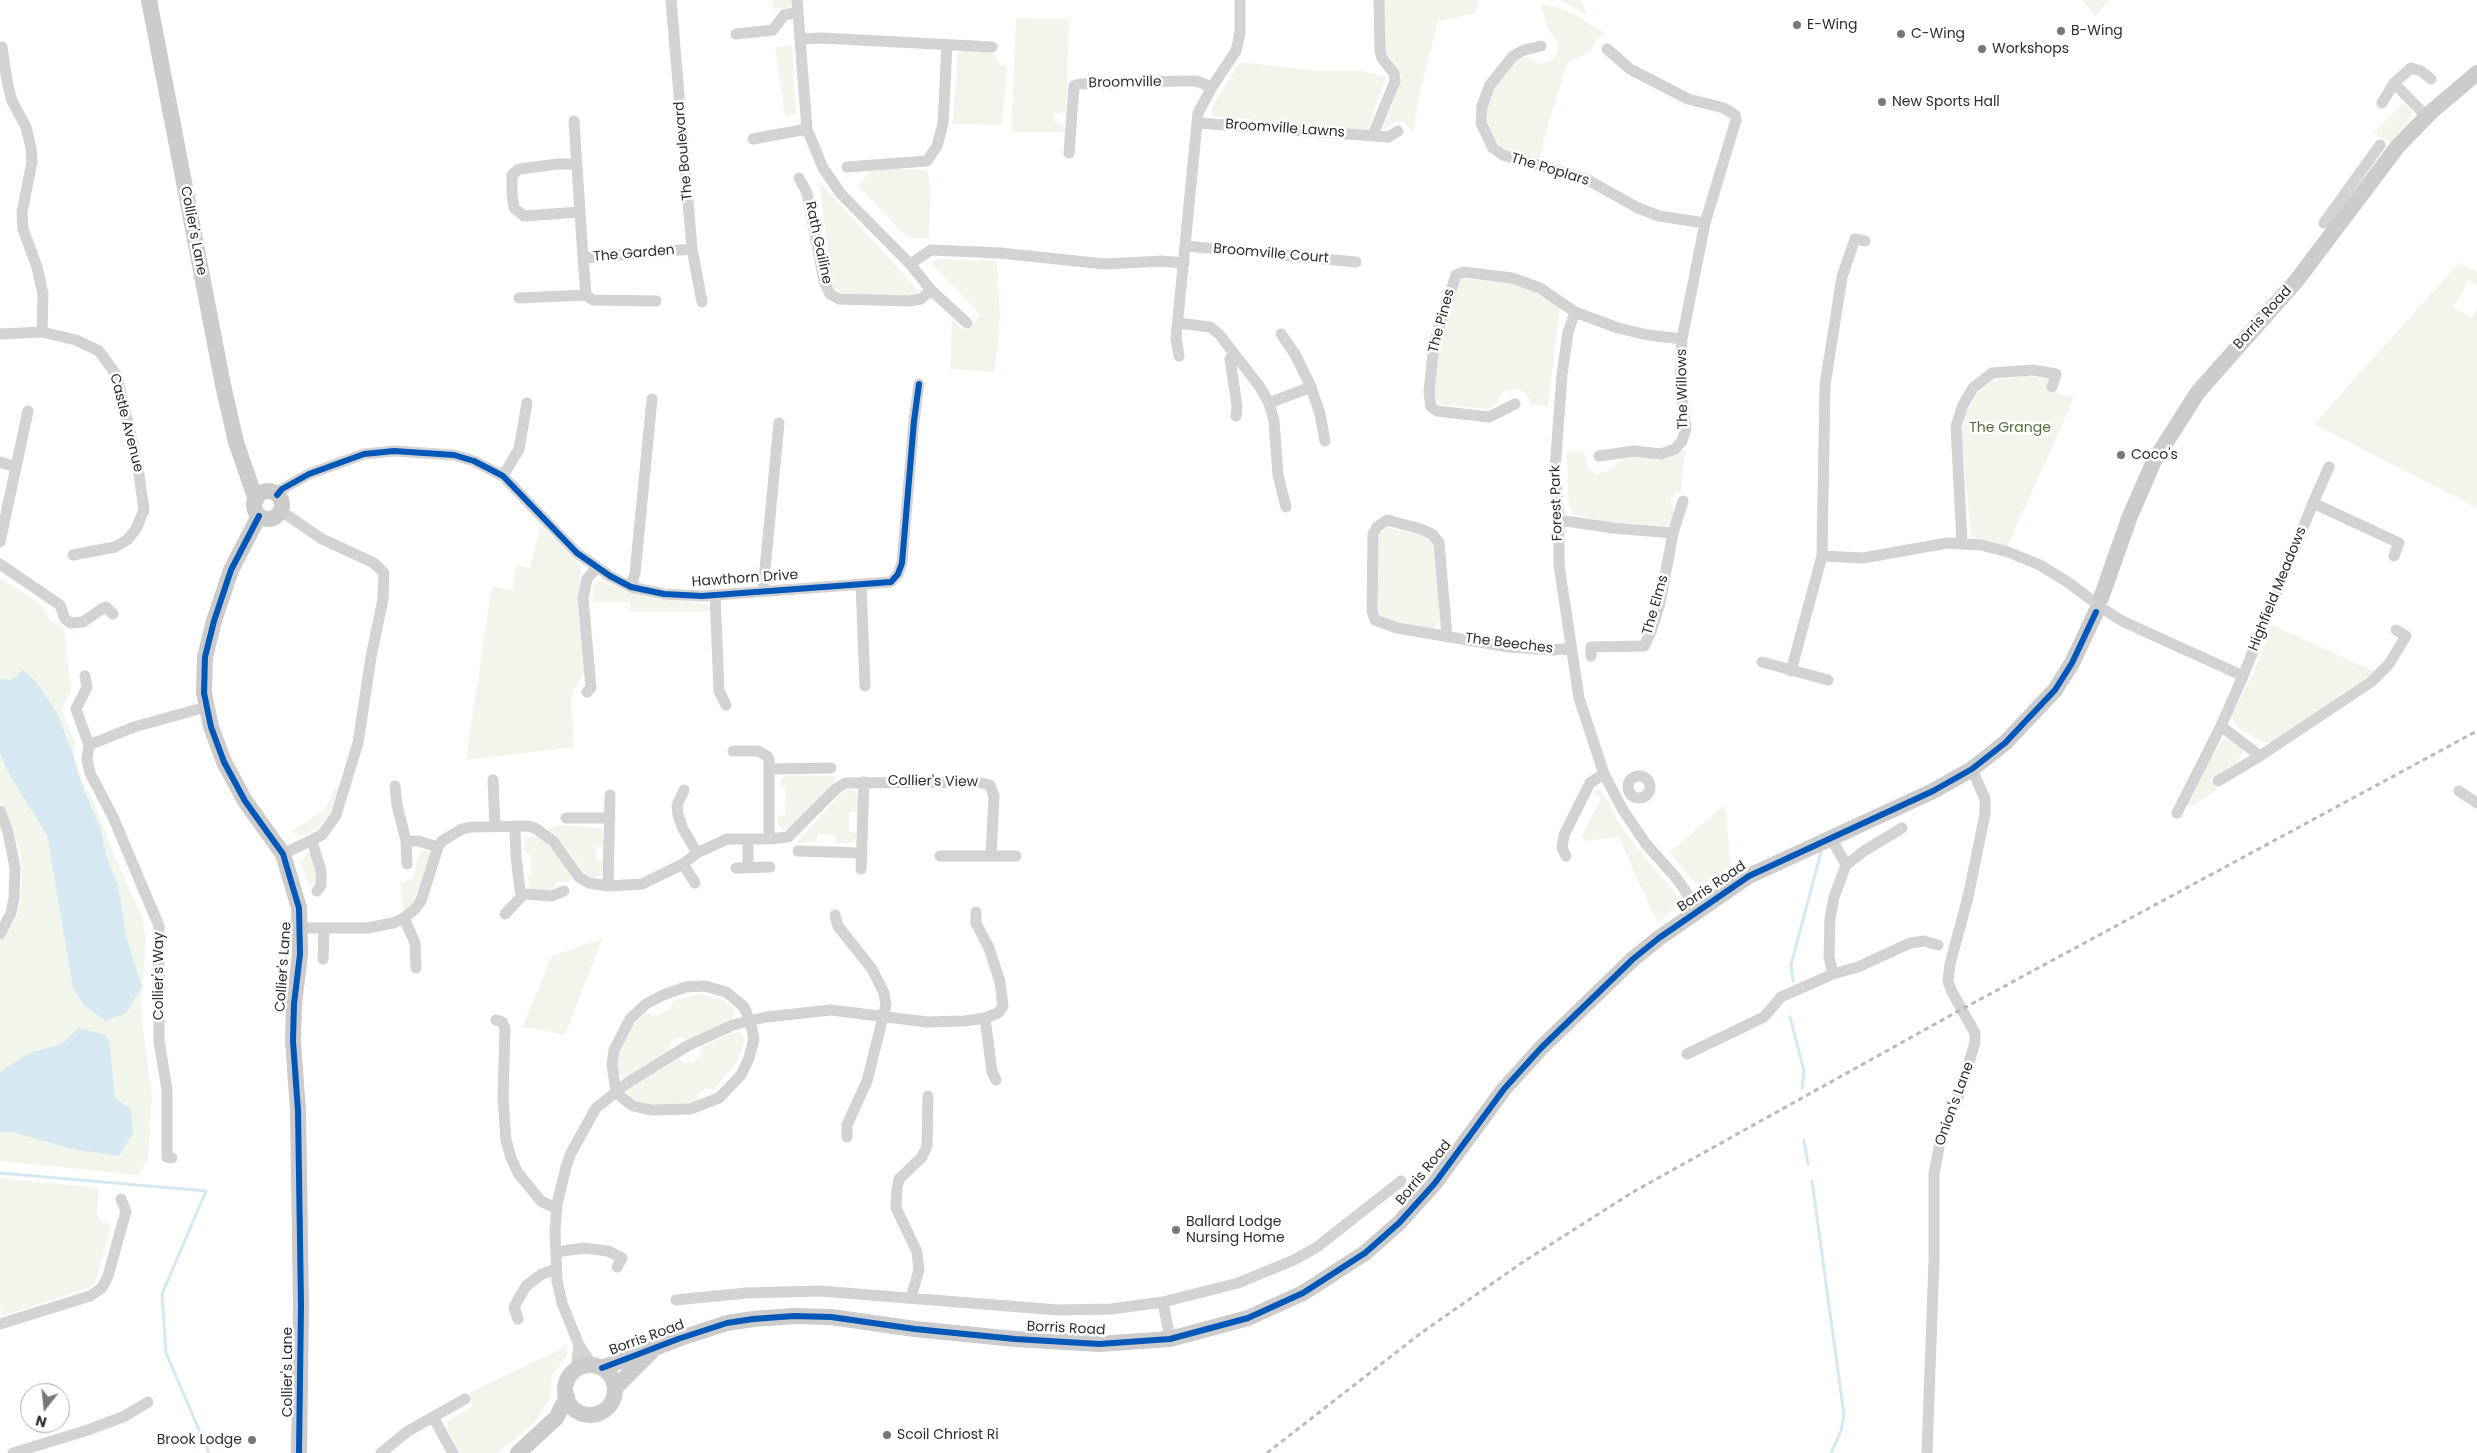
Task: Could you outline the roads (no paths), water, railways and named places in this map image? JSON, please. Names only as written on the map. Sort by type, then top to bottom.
[{"type":"street","name":"Collier's Lane","points":[[149,0],[223,385],[236,442],[243,460],[271,499],[255,510],[260,516],[231,570],[214,621],[205,657],[206,707],[211,727],[232,779],[283,854],[296,893],[301,928],[294,1004],[293,1041],[298,1112],[301,1305],[299,1453]]},
{"type":"street","name":"The Boulevard","points":[[671,0],[692,249],[702,302]]},
{"type":"street","points":[[797,0],[807,129],[823,168],[841,194],[910,264],[932,290],[967,323]]},
{"type":"street","points":[[1180,356],[1176,338],[1198,123],[1202,105],[1236,51],[1239,42],[1240,0]]},
{"type":"street","points":[[1373,136],[1395,81],[1394,73],[1382,58],[1380,51],[1379,0]]},
{"type":"street","points":[[736,34],[773,30],[784,15],[798,12]]},
{"type":"street","points":[[801,39],[822,38],[992,47]]},
{"type":"street","points":[[847,166],[927,161],[937,146],[943,124],[946,45]]},
{"type":"street","name":"The Poplars","points":[[1541,46],[1524,50],[1513,56],[1490,85],[1482,106],[1481,123],[1493,148],[1503,156],[1586,179],[1631,204],[1659,216],[1705,223]]},
{"type":"street","points":[[2,47],[12,101],[26,127],[31,148],[32,162],[22,212],[23,229],[37,267],[43,294],[42,332]]},
{"type":"street","points":[[1575,312],[1618,328],[1648,335],[1682,339],[1705,223],[1736,120],[1735,115],[1724,108],[1688,98],[1630,69],[1607,49]]},
{"type":"street","points":[[2382,102],[2394,83],[2411,68],[2421,71],[2431,78]]},
{"type":"street","name":"Borris Road","points":[[597,1366],[727,1323],[794,1316],[831,1317],[915,1329],[1099,1344],[1170,1339],[1248,1318],[1279,1305],[1319,1284],[1365,1253],[1400,1223],[1420,1201],[1504,1089],[1541,1048],[1633,959],[1698,910],[1748,876],[1933,790],[1972,769],[2006,743],[2055,690],[2072,663],[2099,605],[2130,516],[2142,488],[2158,455],[2181,416],[2215,371],[2297,280],[2358,187],[2427,116],[2474,80]]},
{"type":"street","name":"Broomville","points":[[1069,153],[1074,86],[1080,84],[1189,81],[1205,83],[1212,87]]},
{"type":"street","points":[[2394,83],[2427,116]]},
{"type":"street","points":[[574,121],[579,212],[584,258]]},
{"type":"street","name":"Broomville Lawns","points":[[1198,123],[1388,137],[1398,131]]},
{"type":"street","points":[[752,139],[807,129]]},
{"type":"street","points":[[2324,222],[2358,187],[2380,145]]},
{"type":"street","points":[[576,164],[558,164],[519,169],[512,175],[512,194],[514,208],[524,216],[579,212]]},
{"type":"street","name":"Rath Gailine","points":[[799,178],[807,193],[824,281],[830,294],[839,299],[910,301],[921,299],[932,290]]},
{"type":"street","points":[[1791,671],[1822,556],[1825,386],[1842,278],[1855,239],[1865,241]]},
{"type":"street","name":"Broomville Court","points":[[1186,246],[1356,262]]},
{"type":"street","name":"The Garden","points":[[586,295],[584,258],[692,249]]},
{"type":"street","points":[[910,264],[931,250],[1000,253],[1105,264],[1162,262],[1184,264]]},
{"type":"street","name":"The Pines","points":[[1515,404],[1489,417],[1436,411],[1431,408],[1429,392],[1434,344],[1456,275],[1464,272],[1486,274],[1526,282],[1540,288],[1575,312]]},
{"type":"street","points":[[519,298],[586,295],[593,300],[656,301]]},
{"type":"street","name":"Forest Park","points":[[1575,312],[1565,353],[1555,469],[1559,520],[1559,565],[1571,648],[1585,722],[1604,774],[1617,798],[1646,844],[1678,880],[1698,910]]},
{"type":"street","points":[[1178,323],[1210,327],[1220,334],[1251,373],[1269,403],[1277,446],[1278,475],[1286,507]]},
{"type":"street","name":"Castle Avenue","points":[[0,334],[42,332],[76,340],[99,351],[112,366],[117,376],[127,411],[144,501],[142,517],[127,540],[115,548],[73,555]]},
{"type":"street","points":[[1281,334],[1295,354],[1311,387],[1320,414],[1325,441]]},
{"type":"street","name":"The Willows","points":[[1599,456],[1634,451],[1662,454],[1675,449],[1682,441],[1686,428],[1680,384],[1682,339]]},
{"type":"street","points":[[1234,354],[1230,359],[1237,406],[1236,416]]},
{"type":"street","points":[[1962,543],[1956,426],[1963,405],[1973,388],[1992,373],[2033,370],[2056,374],[2052,387]]},
{"type":"street","name":"Hawthorn Drive","points":[[271,499],[282,489],[308,474],[348,459],[378,452],[454,455],[474,461],[503,476],[577,553],[632,587],[664,594],[715,595],[890,582],[900,570],[919,384]]},
{"type":"street","points":[[1269,403],[1311,387]]},
{"type":"street","points":[[632,587],[635,573],[652,398]]},
{"type":"street","points":[[503,476],[519,449],[527,403]]},
{"type":"street","points":[[0,542],[28,411]]},
{"type":"street","name":"Hawthorn Drive","points":[[763,590],[780,423]]},
{"type":"street","points":[[0,462],[15,467]]},
{"type":"street","name":"Highfield Meadows","points":[[2177,813],[2221,726],[2243,676],[2329,467]]},
{"type":"street","points":[[260,516],[272,519],[271,499]]},
{"type":"street","points":[[271,499],[322,539],[374,563],[384,573],[383,599],[371,657],[358,743],[336,815],[322,835],[283,854]]},
{"type":"street","name":"The Elms","points":[[1590,656],[1591,647],[1644,646],[1651,632],[1660,602],[1673,533],[1683,501]]},
{"type":"street","points":[[2313,502],[2399,543],[2394,556]]},
{"type":"street","name":"The Beeches","points":[[1446,636],[1439,543],[1432,534],[1421,529],[1387,520],[1377,527],[1373,534],[1372,611],[1376,620],[1397,628],[1509,647],[1553,650],[1571,648]]},
{"type":"street","points":[[1559,520],[1621,529],[1673,533]]},
{"type":"street","points":[[1822,556],[1863,558],[1948,542],[2008,552],[2040,565],[2122,621],[2243,676]]},
{"type":"street","points":[[0,564],[60,605],[65,618],[71,623],[83,622],[106,607],[113,614]]},
{"type":"street","points":[[587,692],[591,688],[583,598],[587,579],[597,567]]},
{"type":"street","points":[[861,584],[865,686]]},
{"type":"street","name":"Hawthorn Drive","points":[[715,595],[720,691],[726,705]]},
{"type":"street","points":[[2218,781],[2260,756],[2371,682],[2389,664],[2406,636],[2396,630]]},
{"type":"street","points":[[1762,662],[1828,680]]},
{"type":"street","name":"Collier's Way","points":[[85,676],[87,687],[76,709],[88,745],[87,759],[90,774],[114,817],[159,926],[158,1034],[167,1090],[167,1157],[172,1158]]},
{"type":"street","points":[[88,745],[134,727],[206,707]]},
{"type":"street","points":[[2221,726],[2260,756]]},
{"type":"street","points":[[733,751],[763,752],[769,760],[769,839]]},
{"type":"street","points":[[769,769],[831,768]]},
{"type":"street","name":"Onion's Lane","points":[[1927,1453],[1934,1260],[1934,1174],[1940,1142],[1961,1090],[1975,1042],[1975,1033],[1948,980],[1950,964],[1968,897],[1986,814],[1985,799],[1972,769]]},
{"type":"street","points":[[1566,856],[1562,848],[1564,835],[1590,783],[1604,774]]},
{"type":"street","points":[[493,780],[495,827]]},
{"type":"street","points":[[861,869],[864,782]]},
{"type":"street","name":"Collier's View","points":[[438,847],[442,841],[462,829],[528,826],[542,832],[553,841],[579,877],[597,886],[642,884],[683,864],[697,853],[727,840],[788,837],[836,789],[845,783],[977,782],[990,785],[994,796],[991,856]]},
{"type":"street","points":[[395,786],[397,805],[406,841],[407,864]]},
{"type":"street","points":[[684,790],[677,805],[678,815],[683,829],[697,853]]},
{"type":"street","points":[[1617,798],[1629,791]]},
{"type":"street","points":[[2459,791],[2477,803]]},
{"type":"street","points":[[608,886],[610,794]]},
{"type":"street","points":[[0,812],[8,832],[15,868],[14,898],[11,913],[0,934]]},
{"type":"street","points":[[566,818],[610,818]]},
{"type":"street","points":[[515,828],[520,891],[524,894],[552,896],[564,891]]},
{"type":"street","points":[[1833,974],[1829,957],[1830,919],[1834,897],[1846,866],[1864,851],[1902,828]]},
{"type":"street","points":[[1831,838],[1846,866]]},
{"type":"street","points":[[748,840],[748,868]]},
{"type":"street","points":[[312,841],[322,871],[321,885],[317,891]]},
{"type":"street","points":[[301,928],[367,928],[393,923],[416,909],[421,901],[438,847],[418,841],[406,841]]},
{"type":"street","points":[[798,851],[862,853]]},
{"type":"street","points":[[940,856],[1016,856]]},
{"type":"street","points":[[683,864],[695,883]]},
{"type":"street","points":[[736,868],[770,867]]},
{"type":"street","points":[[506,914],[524,894]]},
{"type":"street","points":[[542,1432],[587,1414],[606,1409],[614,1396],[615,1388],[611,1376],[597,1366],[579,1345],[562,1303],[556,1269],[557,1209],[561,1183],[571,1153],[596,1108],[616,1092],[687,1046],[733,1025],[750,1021],[800,1011],[831,1010],[885,1015],[927,1022],[985,1018],[998,1014],[1003,1006],[1000,982],[988,948],[976,923],[976,912]]},
{"type":"street","points":[[835,915],[838,926],[876,978],[884,993],[885,1015],[868,1081],[847,1125],[846,1138]]},
{"type":"street","points":[[404,918],[415,944],[416,968]]},
{"type":"street","points":[[323,959],[324,929]]},
{"type":"street","points":[[1687,1054],[1764,1017],[1781,997],[1833,974],[1858,967],[1910,944],[1924,941],[1938,945]]},
{"type":"street","points":[[694,986],[714,988],[726,992],[744,1007],[750,1021],[754,1039],[746,1066],[727,1091],[710,1103],[680,1111],[652,1110],[633,1106],[616,1092],[612,1065],[614,1050],[630,1018],[640,1009],[663,995],[694,986]]},
{"type":"street","points":[[985,1018],[992,1072],[996,1080]]},
{"type":"street","points":[[496,1020],[502,1022],[505,1028],[502,1099],[506,1140],[511,1158],[518,1173],[541,1202],[557,1209]]},
{"type":"street","points":[[911,1297],[919,1270],[917,1252],[896,1208],[896,1189],[899,1179],[922,1156],[927,1146],[928,1096]]},
{"type":"street","points":[[676,1300],[784,1291],[911,1297],[1058,1310],[1111,1309],[1163,1302],[1238,1283],[1294,1260],[1317,1247],[1401,1180]]},
{"type":"street","points":[[0,1324],[90,1296],[102,1288],[108,1276],[126,1211],[121,1199]]},
{"type":"street","points":[[556,1252],[584,1248],[608,1250],[622,1258],[617,1267]]},
{"type":"street","points":[[518,1319],[514,1307],[526,1286],[542,1274],[556,1269]]},
{"type":"street","points":[[1163,1302],[1170,1339]]},
{"type":"street","points":[[518,1453],[556,1418],[567,1397],[568,1379],[576,1370],[579,1345]]},
{"type":"street","name":"Borris Road","points":[[615,1388],[654,1348]]},
{"type":"street","points":[[576,1370],[597,1366]]},
{"type":"street","points":[[567,1397],[574,1408],[587,1414]]},
{"type":"street","points":[[381,1453],[408,1432],[465,1399]]},
{"type":"street","points":[[13,1453],[88,1430],[125,1416],[148,1402]]},
{"type":"street","points":[[433,1417],[453,1453]]},
{"type":"waterway","points":[[1793,981],[1791,965],[1821,852]]},
{"type":"waterway","points":[[1790,1017],[1804,1071],[1802,1088]]},
{"type":"waterway","points":[[1804,1140],[1808,1164]]},
{"type":"waterway","points":[[0,1173],[206,1191],[162,1294],[166,1353],[209,1453]]},
{"type":"waterway","points":[[1812,1181],[1844,1415],[1841,1431],[1831,1453]]},
{"type":"railway","points":[[1267,1453],[1421,1333],[1523,1262],[1633,1192],[1953,1014],[2477,731]]},
{"type":"place","name":"E-Wing","points":[[1797,25]]},
{"type":"place","name":"B-Wing","points":[[2061,31]]},
{"type":"place","name":"C-Wing","points":[[1901,34]]},
{"type":"place","name":"Workshops","points":[[1982,49]]},
{"type":"place","name":"New Sports Hall","points":[[1882,102]]},
{"type":"place","name":"Coco's","points":[[2121,455]]},
{"type":"place","name":"Ballard Lodge Nursing Home","points":[[1176,1230]]},
{"type":"place","name":"Scoil Chriost Ri","points":[[887,1435]]},
{"type":"place","name":"Brook Lodge","points":[[252,1440]]},
{"type":"park label","name":"The Grange","points":[[2010,428]]}]
